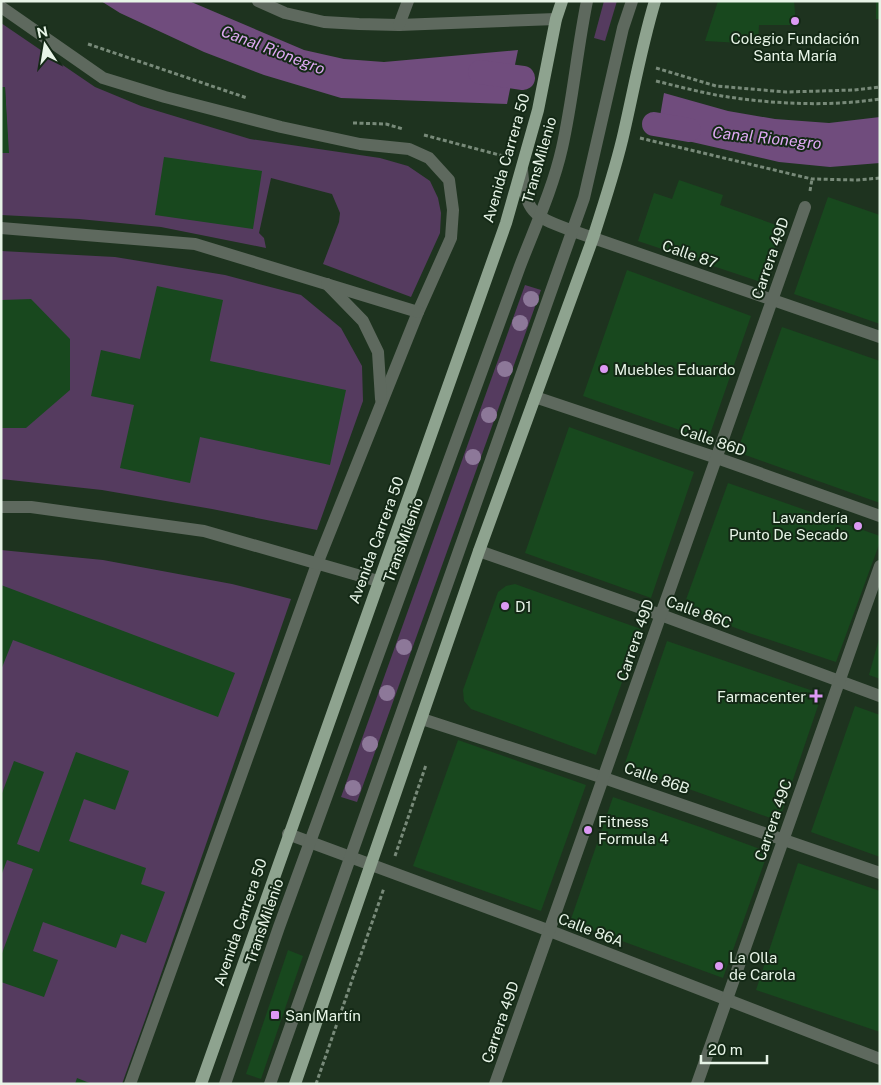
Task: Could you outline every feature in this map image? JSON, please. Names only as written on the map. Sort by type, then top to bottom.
[{"type":"main road","name":"Avenida Carrera 50","points":[[201,1084],[494,257],[522,170],[538,110],[556,19],[562,1]]},
{"type":"main road","points":[[295,1084],[479,551],[593,238],[624,133],[655,1]]},
{"type":"street","points":[[258,1],[285,13],[324,22],[399,25],[556,19]]},
{"type":"street","points":[[399,25],[408,1]]},
{"type":"street","name":"TransMilenio","points":[[225,1084],[279,926],[562,150],[587,1]]},
{"type":"street","points":[[270,1084],[573,231],[584,198],[623,28],[632,1]]},
{"type":"street","points":[[1,7],[103,78],[165,97],[281,127],[360,144],[409,149],[429,158],[448,180],[453,210],[451,238],[418,312],[316,564],[130,1084]]},
{"type":"street","points":[[522,170],[526,200],[531,210],[539,217]]},
{"type":"street","name":"Carrera 49D","points":[[496,1084],[806,207]]},
{"type":"street","name":"Calle 87","points":[[539,217],[573,231],[880,337]]},
{"type":"street","points":[[1,228],[195,244],[418,312]]},
{"type":"street","points":[[326,283],[363,321],[378,352],[381,404]]},
{"type":"street","name":"Calle 86D","points":[[535,397],[717,458],[880,516]]},
{"type":"street","points":[[1,506],[31,507],[204,531],[378,582]]},
{"type":"street","name":"Calle 86C","points":[[479,551],[661,615],[880,696]]},
{"type":"street","name":"Carrera 49C","points":[[697,1084],[880,566]]},
{"type":"street","name":"Calle 86B","points":[[422,719],[604,778],[880,873]]},
{"type":"street","name":"Calle 86A","points":[[288,834],[550,931],[880,1059]]},
{"type":"path","points":[[81,39],[89,44],[252,100]]},
{"type":"path","points":[[654,68],[716,86],[786,92],[854,90],[880,87]]},
{"type":"path","points":[[656,81],[716,95],[791,103],[858,102],[880,99]]},
{"type":"path","points":[[350,123],[386,124],[405,130]]},
{"type":"path","points":[[415,132],[511,158]]},
{"type":"path","points":[[636,137],[812,180],[880,178]]},
{"type":"shaded area","points":[[604,1],[617,1],[605,41],[594,38]]},
{"type":"shaded area","points":[[1,23],[95,87],[141,106],[250,139],[380,158],[408,166],[430,181],[438,198],[441,213],[440,233],[411,297],[323,264],[339,222],[340,213],[332,194],[271,178],[259,233],[264,238],[266,248],[161,227],[79,219],[1,215],[1,153],[8,153],[5,87],[1,87]]},
{"type":"shaded area","points":[[1,251],[115,257],[225,275],[301,295],[341,328],[362,366],[363,401],[317,530],[102,490],[1,479]]},
{"type":"shaded area","points":[[525,285],[541,290],[357,802],[341,797]]},
{"type":"shaded area","points":[[1,550],[103,560],[232,584],[291,599],[122,1084],[1,1084]]},
{"type":"water","points":[[101,1],[189,1],[304,50],[344,59],[384,62],[518,50],[507,104],[341,98],[264,75],[204,52],[120,13]]},
{"type":"water","points":[[664,93],[728,111],[775,119],[829,123],[880,117],[880,163],[830,167],[779,162],[657,134]]},
{"type":"building","points":[[718,1],[794,1],[796,25],[759,25],[758,44],[705,41]]},
{"type":"building","points":[[876,1],[880,1],[880,19],[876,19]]},
{"type":"building","points":[[1,87],[5,87],[9,153],[1,153]]},
{"type":"building","points":[[164,157],[262,171],[253,229],[155,215]]},
{"type":"building","points":[[679,180],[723,195],[720,205],[782,227],[764,283],[638,241],[654,193],[672,199]]},
{"type":"building","points":[[828,197],[880,215],[880,324],[794,294]]},
{"type":"building","points":[[627,270],[751,316],[708,440],[583,396]]},
{"type":"building","points":[[157,286],[223,300],[210,361],[346,390],[330,465],[200,437],[190,483],[120,468],[134,405],[91,396],[101,350],[140,359]]},
{"type":"building","points":[[31,299],[70,339],[70,390],[26,428],[1,428],[1,300]]},
{"type":"building","points":[[782,327],[880,361],[880,503],[737,452]]},
{"type":"building","points":[[569,427],[694,472],[651,598],[525,553]]},
{"type":"building","points":[[728,483],[880,536],[880,542],[836,662],[749,633],[683,608]]},
{"type":"building","points":[[515,584],[641,629],[596,755],[471,709],[464,701],[463,690],[498,592],[506,586]]},
{"type":"building","points":[[1,585],[235,673],[218,717],[13,640],[1,670]]},
{"type":"building","points":[[880,639],[880,679],[869,675]]},
{"type":"building","points":[[667,641],[822,694],[779,821],[624,766]]},
{"type":"building","points":[[855,706],[880,715],[880,857],[811,832]]},
{"type":"building","points":[[458,740],[586,785],[541,911],[413,866]]},
{"type":"building","points":[[76,752],[129,771],[115,810],[84,799],[69,841],[146,868],[141,884],[165,892],[146,943],[121,934],[116,948],[43,922],[33,951],[58,960],[44,997],[1,982],[1,956],[33,869],[7,860],[1,876],[1,796],[14,761],[44,772],[17,844],[39,852]]},
{"type":"building","points":[[613,797],[768,852],[723,978],[570,922]]},
{"type":"building","points":[[798,863],[880,891],[880,1032],[756,990]]},
{"type":"building","name":"San Martín","points":[[288,950],[303,956],[261,1079],[246,1074]]},
{"type":"building","points":[[77,1078],[92,1084],[75,1084]]},
{"type":"waterway","name":"Canal Rionegro","points":[[480,72],[523,78]]},
{"type":"waterway","name":"Canal Rionegro","points":[[654,124],[689,130]]},
{"type":"place","name":"Colegio Fundación Santa María","points":[[795,21]]},
{"type":"place","name":"Muebles Eduardo","points":[[604,369]]},
{"type":"place","name":"Lavandería Punto De Secado","points":[[858,526]]},
{"type":"place","name":"D1","points":[[505,606]]},
{"type":"place","name":"Farmacenter","points":[[816,696]]},
{"type":"place","name":"Fitness Formula 4","points":[[588,830]]},
{"type":"place","name":"La Olla de Carola","points":[[719,966]]},
{"type":"place","name":"San Martín","points":[[275,1015]]}]
